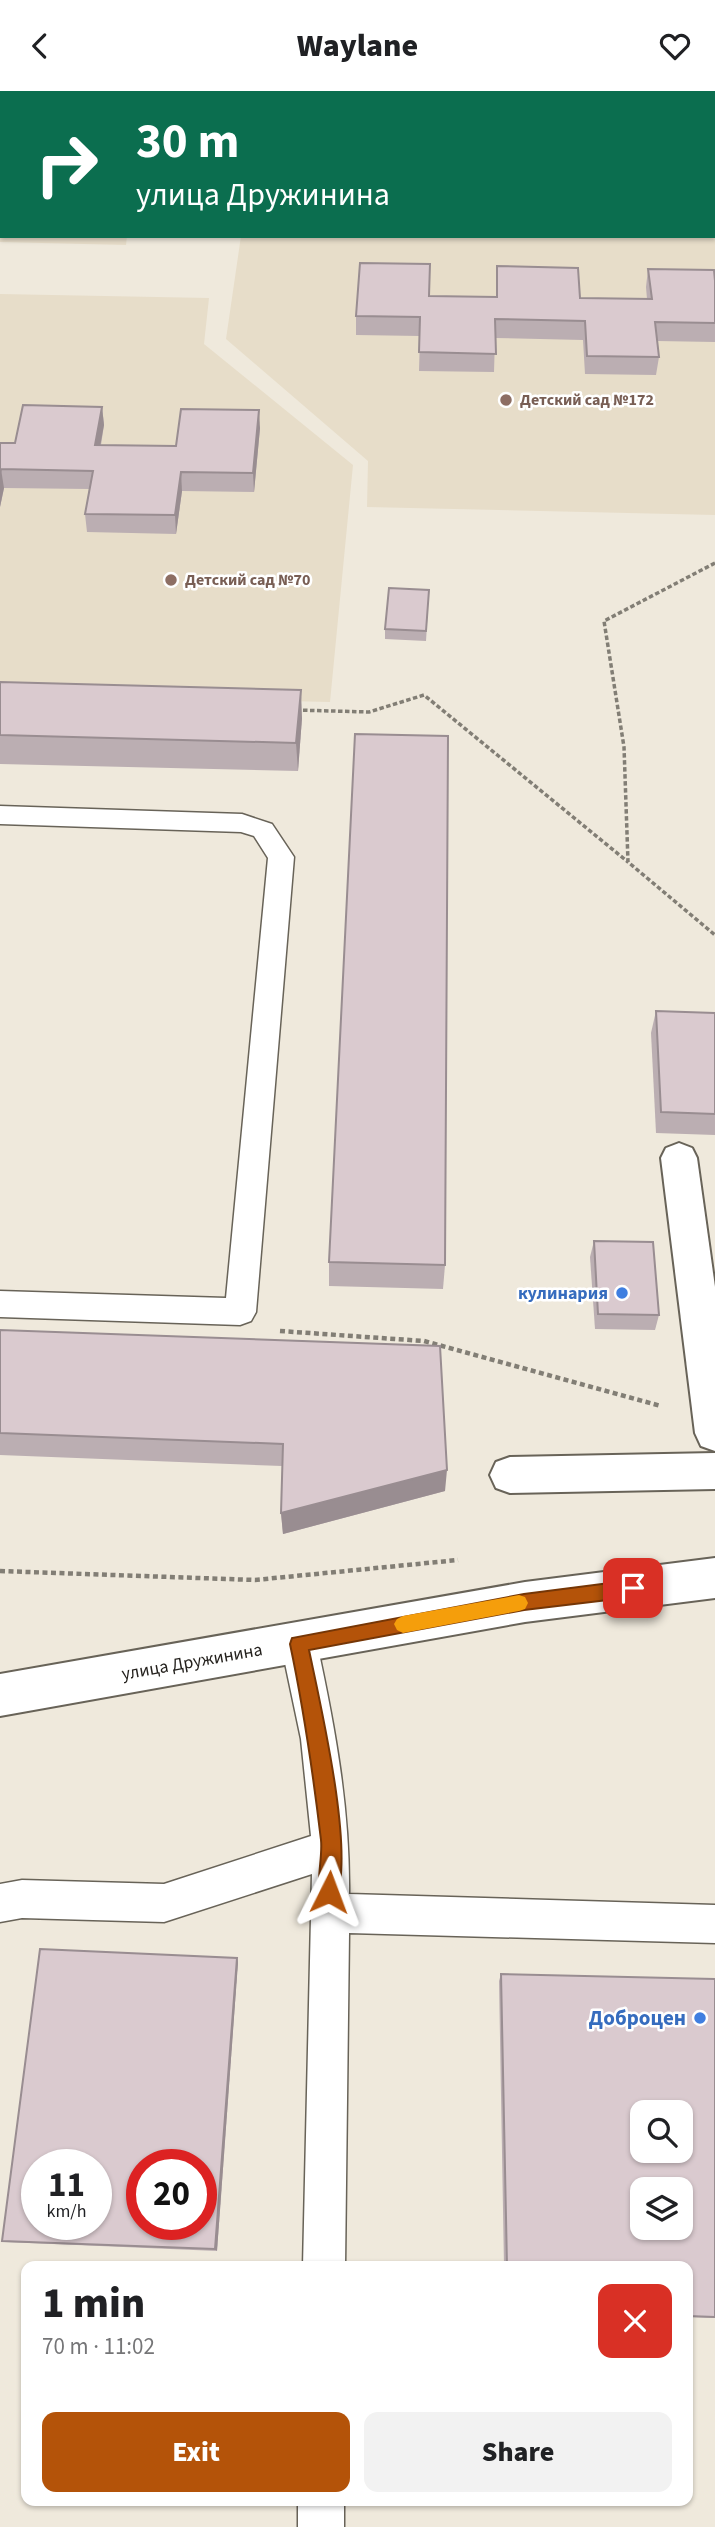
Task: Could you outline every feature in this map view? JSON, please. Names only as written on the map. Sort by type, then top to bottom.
[{"type":"main road","points":[[679,1158],[715,1433]]},
{"type":"main road","points":[[510,1475],[715,1471]]},
{"type":"main road","name":"улица Дружинина","points":[[0,1695],[524,1602],[715,1578]]},
{"type":"lane","points":[[0,815],[217,820],[263,829],[274,842],[281,857],[240,1312],[0,1304]]},
{"type":"lane","points":[[299,1644],[319,1739],[331,1848],[324,2261]]},
{"type":"lane","points":[[0,1903],[22,1899],[164,1903],[224,1886],[331,1848]]},
{"type":"lane","points":[[328,1913],[715,1924]]},
{"type":"lane","points":[[321,2506],[321,2527]]},
{"type":"path","points":[[628,862],[624,747],[604,621],[715,563]]},
{"type":"path","points":[[287,710],[369,712],[424,695],[715,935]]},
{"type":"path","points":[[240,1312],[250,1329],[424,1341],[675,1410]]},
{"type":"path","points":[[0,1571],[255,1580],[470,1559]]},
{"type":"shaded area","points":[[0,238],[127,238],[126,245],[0,242]]},
{"type":"shaded area","name":"Детский сад №172","points":[[241,238],[715,238],[715,515],[367,507],[368,461],[226,339]]},
{"type":"shaded area","name":"Детский сад №70","points":[[0,294],[209,298],[204,344],[353,465],[330,702],[0,694]]},
{"type":"building","points":[[360,263],[430,264],[429,296],[497,297],[497,266],[578,268],[580,298],[652,299],[648,269],[714,270],[715,323],[655,322],[659,357],[587,356],[585,321],[495,319],[496,354],[419,352],[420,317],[356,316]]},
{"type":"building","points":[[23,405],[102,407],[95,445],[176,446],[181,409],[259,410],[253,473],[181,472],[175,515],[85,514],[93,471],[1,469],[0,473],[0,443],[15,443]]},
{"type":"building","points":[[389,588],[429,590],[426,631],[385,629]]},
{"type":"building","points":[[0,682],[301,690],[296,743],[0,735]]},
{"type":"building","points":[[355,734],[448,736],[445,1265],[329,1262]]},
{"type":"building","points":[[656,1011],[715,1013],[715,1114],[661,1112]]},
{"type":"building","name":"кулинария","points":[[594,1241],[653,1242],[659,1315],[598,1314]]},
{"type":"building","points":[[0,1330],[440,1346],[447,1470],[281,1513],[283,1444],[0,1433]]},
{"type":"building","points":[[40,1949],[237,1958],[217,2223],[217,2149],[126,2149],[126,2240],[216,2240],[215,2249],[2,2241]]},
{"type":"building","points":[[501,1974],[715,1979],[715,2317],[693,2316],[693,2261],[507,2261]]},
{"type":"slow traffic","points":[[403,1624],[519,1603]]},
{"type":"place","name":"Детский сад №172","points":[[506,400]]},
{"type":"place","name":"Детский сад №70","points":[[171,580]]},
{"type":"place","name":"кулинария","points":[[622,1293]]},
{"type":"place","name":"Доброцен","points":[[700,2018]]},
{"type":"route","points":[[329,1892],[331,1848],[319,1739],[299,1644],[524,1602],[633,1588]]}]
